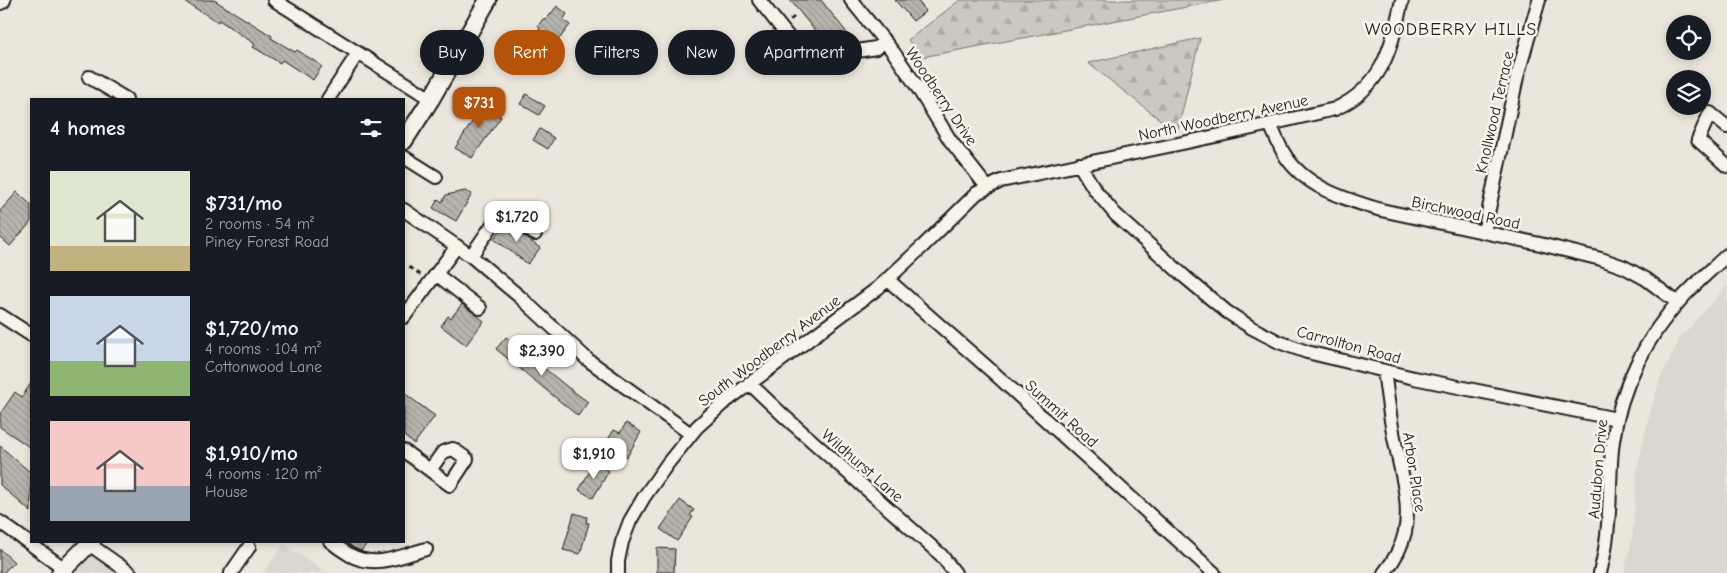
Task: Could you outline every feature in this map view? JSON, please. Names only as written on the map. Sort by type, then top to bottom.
[{"type":"main road","points":[[405,139],[431,99],[488,0]]},
{"type":"main road","points":[[63,571],[90,543]]},
{"type":"street","points":[[274,0],[431,99]]},
{"type":"street","points":[[759,0],[805,58],[814,64],[832,63],[857,51],[876,48],[885,41]]},
{"type":"street","name":"Woodberry Drive","points":[[852,0],[885,41],[916,85],[950,140],[987,188]]},
{"type":"street","name":"North Woodberry Avenue","points":[[987,188],[1001,181],[1335,109],[1362,93],[1384,63],[1391,46],[1402,0]]},
{"type":"street","name":"Knollwood Terrace","points":[[1484,232],[1517,77],[1538,0]]},
{"type":"street","points":[[329,98],[358,53]]},
{"type":"street","points":[[89,77],[124,98]]},
{"type":"street","points":[[1727,127],[1710,113],[1698,140],[1727,166]]},
{"type":"street","name":"Birchwood Road","points":[[1270,124],[1283,153],[1293,166],[1305,178],[1319,187],[1381,210],[1601,259],[1624,267],[1646,279],[1678,303]]},
{"type":"street","points":[[405,158],[436,177]]},
{"type":"street","name":"Carrollton Road","points":[[1079,164],[1095,190],[1115,214],[1186,278],[1227,312],[1279,342],[1307,352],[1384,371],[1617,419]]},
{"type":"street","name":"South Woodberry Avenue","points":[[618,573],[618,561],[622,542],[630,521],[644,497],[691,434],[721,405],[888,279],[977,193],[987,188]]},
{"type":"street","points":[[405,211],[471,256],[520,297],[588,360],[691,434]]},
{"type":"street","points":[[471,256],[502,211],[535,234]]},
{"type":"street","points":[[405,316],[457,246]]},
{"type":"street","name":"Audubon Drive","points":[[1600,573],[1608,524],[1610,475],[1617,419],[1628,386],[1642,354],[1656,332],[1678,303],[1727,254]]},
{"type":"street","points":[[436,274],[480,308]]},
{"type":"street","name":"Summit Road","points":[[888,279],[1214,573]]},
{"type":"street","points":[[0,315],[30,334]]},
{"type":"street","name":"Arbor Place","points":[[1384,371],[1407,518],[1400,546],[1384,573]]},
{"type":"street","name":"Wildhurst Lane","points":[[749,384],[941,555],[955,573]]},
{"type":"street","points":[[405,452],[430,470]]},
{"type":"street","points":[[2,527],[63,571]]},
{"type":"street","points":[[90,543],[130,573]]},
{"type":"street","points":[[333,543],[350,555],[373,562],[387,561],[426,549]]},
{"type":"street","points":[[231,573],[249,548]]},
{"type":"shaded area","points":[[1727,286],[1727,573],[1624,573],[1632,539],[1637,472],[1646,428],[1660,379],[1681,337]]},
{"type":"shaded area","points":[[89,544],[130,573],[60,573]]},
{"type":"shaded area","points":[[284,544],[327,573],[263,573]]},
{"type":"green space","points":[[960,0],[1224,0],[922,57],[908,40]]},
{"type":"green space","points":[[1200,38],[1177,133],[1088,63]]},
{"type":"building","points":[[182,0],[214,0],[272,36],[271,38],[295,52],[297,50],[322,66],[313,80],[282,60],[280,63],[253,47],[255,44],[219,20],[218,22]]},
{"type":"building","points":[[790,0],[821,0],[845,30],[814,30]]},
{"type":"building","points":[[895,0],[917,0],[926,11],[913,21]]},
{"type":"building","points":[[557,6],[567,14],[563,20],[570,25],[565,31],[539,30],[538,26],[543,19],[546,20]]},
{"type":"building","points":[[526,94],[545,106],[539,115],[520,104]]},
{"type":"building","points":[[478,103],[483,105],[484,103],[501,113],[499,116],[501,117],[472,158],[455,148],[476,116],[472,113]]},
{"type":"building","points":[[540,129],[554,138],[548,149],[533,140]]},
{"type":"building","points":[[465,191],[472,194],[456,221],[433,208],[438,199],[442,202],[446,195]]},
{"type":"building","points":[[17,192],[30,204],[30,223],[10,246],[0,237],[0,211]]},
{"type":"building","points":[[506,223],[540,248],[528,264],[494,239]]},
{"type":"building","points":[[462,304],[484,321],[466,345],[441,326],[448,316],[451,318]]},
{"type":"building","points":[[506,337],[588,402],[578,416],[496,349]]},
{"type":"building","points":[[30,385],[30,447],[0,427],[0,414],[15,392],[22,397]]},
{"type":"building","points":[[405,394],[435,416],[414,444],[405,437]]},
{"type":"building","points":[[626,423],[641,432],[627,457],[605,444],[614,430],[620,433]]},
{"type":"building","points":[[0,446],[30,472],[30,511],[0,485]]},
{"type":"building","points":[[595,462],[609,471],[593,498],[579,490]]},
{"type":"building","points":[[680,500],[694,510],[690,515],[693,517],[677,541],[660,529]]},
{"type":"building","points":[[574,513],[587,517],[586,523],[589,523],[580,554],[563,550]]},
{"type":"building","points":[[348,543],[367,543],[361,551]]},
{"type":"building","points":[[657,548],[675,549],[674,572],[657,572]]},
{"type":"building","points":[[0,549],[14,562],[3,573],[0,573]]},
{"type":"district","name":"WOODBERRY HILLS","points":[[1451,29]]}]
